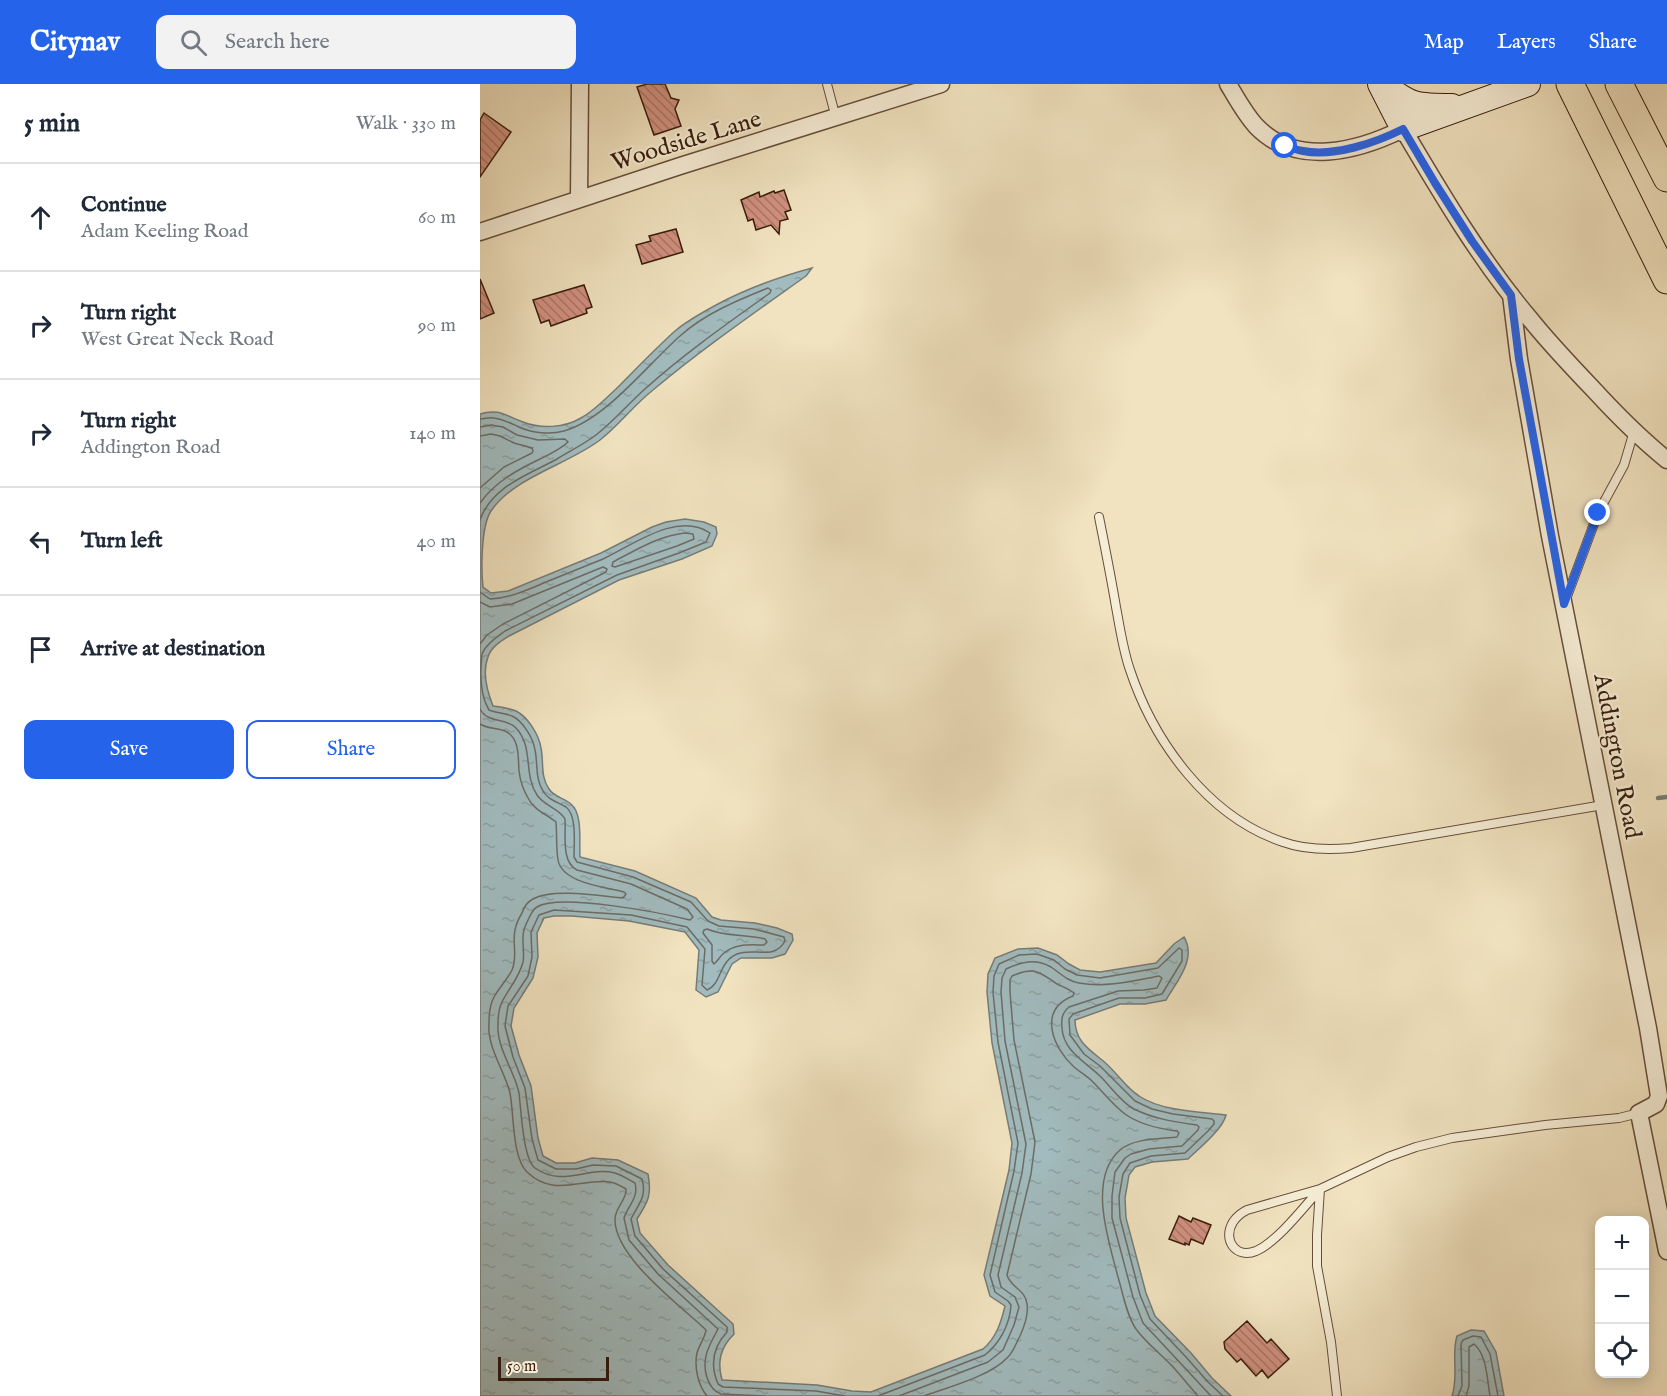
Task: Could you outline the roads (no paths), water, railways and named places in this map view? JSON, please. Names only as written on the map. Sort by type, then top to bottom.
[{"type":"main road","points":[[1570,84],[1667,280]]},
{"type":"main road","points":[[1619,84],[1667,178]]},
{"type":"street","points":[[579,84],[579,199]]},
{"type":"street","name":"Woodside Lane","points":[[480,232],[941,84]]},
{"type":"street","points":[[1228,84],[1246,115],[1272,139],[1285,146],[1316,153],[1344,150],[1371,143],[1403,129],[1528,84]]},
{"type":"street","points":[[1381,84],[1403,129],[1435,183],[1466,232],[1511,295],[1567,362],[1667,460]]},
{"type":"street","points":[[1381,84],[1404,100],[1417,105],[1466,106]]},
{"type":"street","name":"Addington Road","points":[[1511,295],[1519,359],[1564,604],[1661,1102],[1639,1113]]},
{"type":"street","points":[[1639,1113],[1667,1251]]},
{"type":"lane","points":[[827,84],[836,118]]},
{"type":"lane","points":[[1564,604],[1598,513],[1624,465],[1634,430]]},
{"type":"lane","points":[[1099,517],[1124,651],[1142,700],[1156,729],[1200,787],[1226,811],[1250,828],[1285,843],[1327,850],[1351,848],[1604,805]]},
{"type":"lane","points":[[1320,1189],[1278,1234],[1258,1250],[1248,1253],[1240,1252],[1229,1241],[1232,1224],[1238,1215],[1247,1210],[1320,1189],[1416,1147],[1452,1138],[1545,1125],[1619,1118],[1639,1113]]},
{"type":"lane","points":[[1320,1189],[1317,1266],[1331,1342],[1337,1396]]},
{"type":"water","points":[[812,268],[806,276],[728,332],[646,396],[600,440],[513,489],[491,511],[485,527],[482,579],[483,587],[491,593],[508,591],[601,553],[666,522],[685,519],[704,522],[716,527],[717,534],[712,546],[682,559],[619,580],[503,640],[489,653],[485,669],[486,682],[493,706],[516,711],[525,717],[535,732],[540,743],[546,784],[554,794],[571,804],[577,814],[580,829],[580,857],[635,871],[696,898],[712,917],[777,928],[792,934],[793,940],[785,954],[772,958],[741,958],[732,964],[718,992],[706,997],[696,990],[699,950],[685,932],[629,921],[572,916],[544,918],[537,933],[538,957],[533,978],[514,1008],[511,1026],[531,1086],[538,1138],[543,1156],[556,1163],[575,1163],[592,1158],[618,1160],[648,1174],[650,1188],[648,1198],[637,1219],[640,1233],[668,1265],[733,1324],[734,1334],[721,1356],[722,1380],[817,1385],[871,1392],[983,1349],[995,1335],[1000,1324],[1005,1306],[990,1296],[984,1275],[1009,1170],[1012,1143],[992,1043],[987,992],[988,974],[995,958],[1018,949],[1038,948],[1057,955],[1080,970],[1100,972],[1156,963],[1184,937],[1188,953],[1187,962],[1166,1000],[1145,1004],[1120,1004],[1075,1020],[1077,1033],[1087,1047],[1139,1096],[1169,1108],[1226,1115],[1215,1132],[1188,1159],[1152,1162],[1135,1167],[1129,1175],[1125,1198],[1126,1218],[1146,1293],[1155,1316],[1231,1396],[480,1396],[480,414],[497,412],[530,424],[545,426],[560,426],[574,421],[599,405],[668,338],[690,320],[752,288]]},
{"type":"water","points":[[1471,1330],[1484,1331],[1496,1352],[1504,1396],[1452,1396],[1457,1336]]},
{"type":"waterway","points":[[1658,798],[1667,797]]}]
